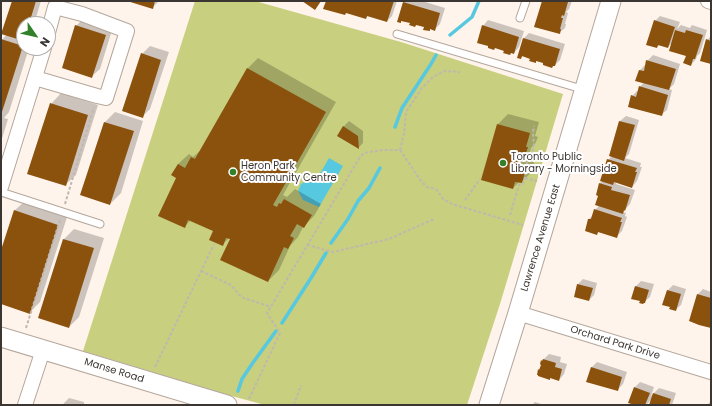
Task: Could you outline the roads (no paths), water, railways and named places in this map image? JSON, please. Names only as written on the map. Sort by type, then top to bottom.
[{"type":"main road","name":"Lawrence Avenue East","points":[[489,405],[611,1]]},
{"type":"main road","name":"Manse Road","points":[[1,337],[217,404]]},
{"type":"street","points":[[35,78],[106,98],[127,31],[82,14],[55,7],[53,16]]},
{"type":"street","points":[[1,187],[42,56]]},
{"type":"street","name":"Orchard Park Drive","points":[[518,313],[711,372]]},
{"type":"street","points":[[26,405],[43,350]]},
{"type":"lane","points":[[520,18],[526,1]]},
{"type":"lane","points":[[397,34],[585,90]]},
{"type":"lane","points":[[1,192],[100,224]]},
{"type":"water","points":[[329,158],[343,166],[319,207],[303,200],[298,191],[301,184],[321,172]]},
{"type":"waterway","points":[[450,35],[472,17],[479,1]]},
{"type":"waterway","points":[[395,127],[402,108],[436,55]]},
{"type":"waterway","points":[[331,243],[348,219],[358,201],[369,188],[380,168]]},
{"type":"waterway","points":[[282,323],[326,253]]},
{"type":"waterway","points":[[238,391],[242,379],[276,331]]},
{"type":"place","name":"Toronto Public Library - Morningside","points":[[503,163]]},
{"type":"place","name":"Heron Park Community Centre","points":[[233,172]]}]
